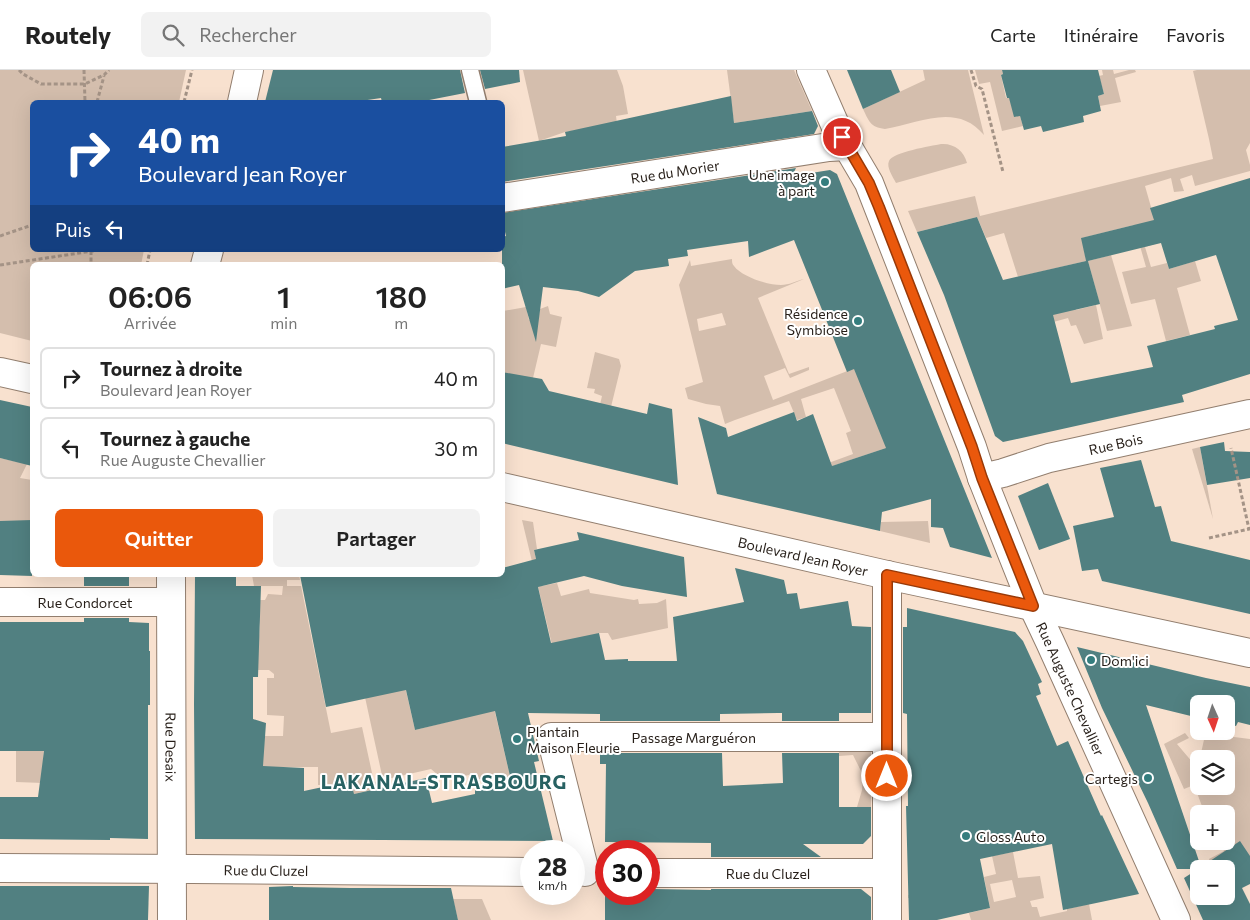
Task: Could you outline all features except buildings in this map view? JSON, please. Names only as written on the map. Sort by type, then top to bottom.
[{"type":"street","points":[[242,100],[249,70]]},
{"type":"street","name":"Rue Auguste Chevallier","points":[[811,70],[836,128],[869,183],[1033,606],[1176,920]]},
{"type":"street","name":"Rue du Morier","points":[[505,197],[847,146]]},
{"type":"street","points":[[0,372],[30,379]]},
{"type":"street","name":"Rue Bois","points":[[982,478],[1004,473],[1049,458],[1250,414]]},
{"type":"street","name":"Boulevard Jean Royer","points":[[505,488],[887,575],[1250,652]]},
{"type":"street","points":[[887,575],[887,920]]},
{"type":"street","name":"Rue Desaix","points":[[171,577],[172,920]]},
{"type":"street","name":"Rue Condorcet","points":[[0,602],[171,602]]},
{"type":"street","name":"Passage Marguéron","points":[[588,872],[551,736],[887,737]]},
{"type":"street","name":"Rue du Cluzel","points":[[0,868],[520,872]]},
{"type":"street","name":"Rue du Cluzel","points":[[660,873],[887,873]]},
{"type":"lane","points":[[470,70],[478,100]]},
{"type":"path","points":[[20,70],[23,74],[41,84],[84,84],[104,75]]},
{"type":"path","points":[[84,70],[85,100]]},
{"type":"path","points":[[98,100],[104,75],[108,70]]},
{"type":"path","points":[[184,100],[192,70]]},
{"type":"path","points":[[971,70],[976,86],[982,90],[1003,172]]},
{"type":"path","points":[[0,236],[30,225]]},
{"type":"path","points":[[0,265],[79,252]]},
{"type":"path","points":[[1209,538],[1249,529],[1248,513],[1230,440]]},
{"type":"shaded area","points":[[0,70],[186,70],[179,100],[30,100],[30,252],[144,252],[142,262],[30,262],[30,340],[0,333]]},
{"type":"shaded area","points":[[523,70],[617,70],[623,86],[628,114],[616,116],[617,124],[565,132],[539,141]]},
{"type":"shaded area","points":[[727,70],[794,70],[812,111],[734,123]]},
{"type":"shaded area","points":[[923,70],[968,70],[984,135],[973,125],[962,119],[950,117],[937,117],[885,129],[876,127],[871,123],[863,109],[925,80]]},
{"type":"shaded area","points":[[975,70],[1002,70],[1003,74],[1001,75],[1006,98],[1009,98],[1020,116],[1023,126],[1002,131],[990,82],[979,84]]},
{"type":"shaded area","points":[[1102,70],[1113,70],[1114,74],[1135,70],[1136,72],[1115,78],[1121,102],[1100,106],[1098,96],[1104,94],[1099,76],[1103,75]]},
{"type":"shaded area","points":[[1250,70],[1250,143],[1246,150],[1250,171],[1195,186],[1192,175],[1180,179],[1184,191],[1174,192],[1171,178],[1145,186],[1161,242],[1145,247],[1151,267],[1167,263],[1169,269],[1195,261],[1201,281],[1177,288],[1190,335],[1166,341],[1155,299],[1131,304],[1122,272],[1146,267],[1134,225],[1082,238],[1086,261],[1018,277],[1004,233],[986,238],[977,217],[917,232],[908,211],[975,196],[980,216],[1213,159],[1193,71]]},
{"type":"shaded area","points":[[941,144],[954,146],[961,151],[967,163],[896,183],[888,166],[892,158],[913,150]]},
{"type":"shaded area","points":[[1111,255],[1132,326],[1107,331],[1088,261]]},
{"type":"shaded area","points":[[732,259],[733,264],[743,274],[763,282],[784,285],[804,279],[758,298],[789,374],[809,367],[809,370],[790,378],[785,368],[764,376],[773,400],[873,361],[886,448],[812,473],[823,465],[853,454],[846,433],[851,431],[834,388],[801,399],[806,417],[797,420],[789,401],[725,424],[720,406],[688,399],[685,388],[703,382],[679,285],[690,260],[691,266]],"holes":[[[722,313],[726,325],[699,331],[697,319]]]},
{"type":"shaded area","points":[[1096,305],[1103,339],[1084,344],[1076,325],[1071,326],[1068,318],[1017,332],[1021,309],[1075,306],[1076,310]]},
{"type":"shaded area","points":[[548,306],[550,314],[562,317],[556,347],[541,344],[533,378],[505,386],[505,311],[526,307],[529,320],[538,320],[540,309]]},
{"type":"shaded area","points":[[595,352],[619,359],[621,366],[609,415],[598,413],[602,396],[594,393],[595,389],[587,388]]},
{"type":"shaded area","points":[[1200,447],[1213,519],[1192,449]]},
{"type":"shaded area","points":[[0,458],[27,464],[20,478],[30,480],[30,522],[0,545]]},
{"type":"shaded area","points":[[522,520],[533,522],[537,549],[534,550],[542,586],[557,583],[561,596],[589,589],[590,593],[638,599],[639,604],[657,603],[666,599],[668,628],[612,640],[608,633],[599,633],[554,653]]},
{"type":"shaded area","points":[[928,521],[930,543],[880,531],[881,522]]},
{"type":"shaded area","points":[[252,577],[299,577],[300,580],[287,580],[287,586],[301,586],[331,733],[362,727],[374,782],[383,780],[384,787],[354,794],[351,781],[332,785],[318,785],[318,767],[251,767],[252,736],[283,736],[284,716],[267,715],[267,678],[274,678],[274,674],[269,670],[252,670],[260,626],[257,600],[265,600],[268,594],[282,595],[283,586],[254,586]]},
{"type":"shaded area","points":[[398,656],[415,730],[455,720],[448,688],[487,678],[512,785],[498,785],[497,779],[475,779],[475,785],[471,784],[469,775],[444,780],[431,769],[383,780],[358,665]]},
{"type":"shaded area","points":[[1185,733],[1189,738],[1177,744],[1190,759],[1190,787],[1184,789],[1164,744]]},
{"type":"shaded area","points":[[1235,737],[1250,739],[1250,869],[1235,869],[1235,860],[1209,860],[1223,850],[1235,850],[1235,805],[1202,805],[1198,795],[1235,795],[1235,750],[1202,750],[1204,740],[1235,740]]},
{"type":"shaded area","points":[[16,745],[44,745],[43,783],[16,782]]},
{"type":"shaded area","points":[[839,751],[871,751],[871,807],[857,807],[862,790],[863,775],[853,755],[839,756]]},
{"type":"shaded area","points":[[1013,852],[1018,878],[1040,876],[1044,898],[1030,901],[1032,907],[1037,907],[1040,917],[1089,904],[1092,920],[971,920],[969,913],[990,908],[984,877],[996,874],[992,856]],"holes":[[[1012,880],[1016,897],[994,902],[990,884]]]},
{"type":"shaded area","points":[[964,886],[969,913],[934,913],[934,898],[908,898],[908,895]]},
{"type":"shaded area","points":[[453,899],[482,899],[491,920],[458,920]]},
{"type":"place","name":"Une image à part","points":[[825,182]]},
{"type":"place","name":"Résidence Symbiose","points":[[858,321]]},
{"type":"place","name":"Dom'ici","points":[[1091,660]]},
{"type":"place","name":"Plantain Maison Fleurie","points":[[517,739]]},
{"type":"place","name":"Cartegis","points":[[1148,778]]},
{"type":"place","name":"Gloss Auto","points":[[966,836]]},
{"type":"district","name":"LAKANAL-STRASBOURG","points":[[444,781]]},
{"type":"route","points":[[842,137],[869,183],[879,207],[1033,606],[887,575],[887,776]]}]
